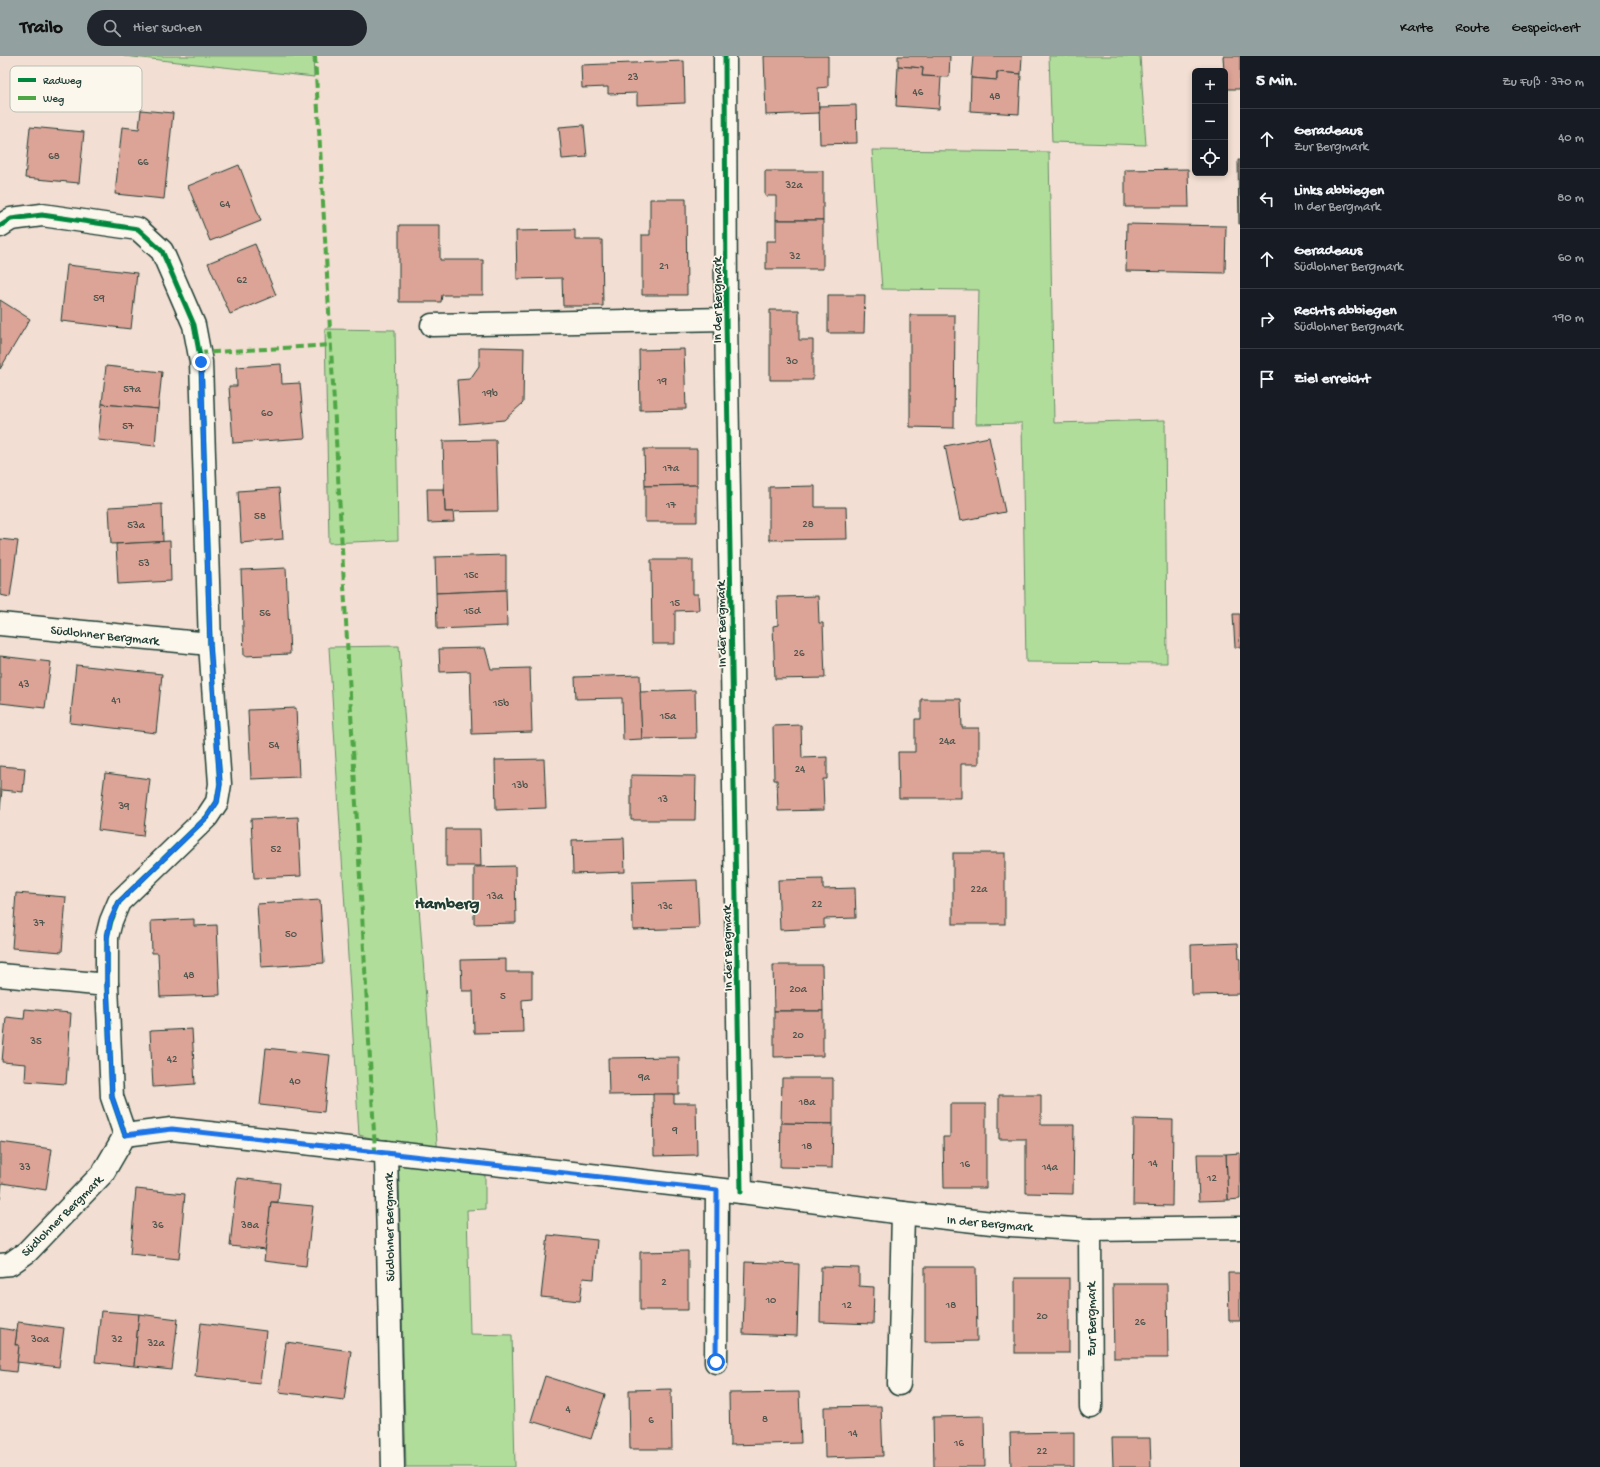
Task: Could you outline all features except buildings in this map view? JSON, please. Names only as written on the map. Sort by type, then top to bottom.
[{"type":"street","name":"In der Bergmark","points":[[725,56],[726,319],[741,1192]]},
{"type":"street","points":[[0,226],[10,219],[42,215],[138,229],[162,251],[194,325],[201,362],[210,644],[220,784],[217,802],[207,817],[119,902],[110,921],[107,938],[107,985],[112,1097],[125,1135],[172,1129],[386,1152]]},
{"type":"street","name":"In der Bergmark","points":[[432,326],[726,319]]},
{"type":"street","name":"Südlohner Bergmark","points":[[0,624],[210,644]]},
{"type":"street","points":[[0,975],[107,985]]},
{"type":"street","name":"Südlohner Bergmark","points":[[0,1265],[10,1264],[27,1252],[98,1179],[125,1135]]},
{"type":"street","name":"In der Bergmark","points":[[386,1152],[741,1192],[903,1214],[1010,1225],[1090,1230],[1240,1228]]},
{"type":"street","name":"Südlohner Bergmark","points":[[386,1152],[393,1467]]},
{"type":"street","points":[[716,1362],[717,1190]]},
{"type":"street","points":[[899,1384],[903,1214]]},
{"type":"street","name":"Zur Bergmark","points":[[1090,1230],[1090,1407]]},
{"type":"green space","points":[[124,56],[313,56],[314,77]]},
{"type":"green space","points":[[1049,56],[1140,56],[1146,145],[1052,142]]},
{"type":"green space","points":[[872,150],[1049,152],[1054,423],[1165,420],[1167,663],[1026,662],[1022,423],[976,424],[979,290],[882,289]]},
{"type":"green space","points":[[325,329],[395,330],[398,540],[329,543]]},
{"type":"green space","points":[[399,646],[439,1169],[485,1173],[485,1209],[467,1210],[470,1334],[512,1335],[515,1467],[406,1467],[398,1145],[359,1135],[329,647]]},
{"type":"marked path","points":[[315,56],[375,1151]]},
{"type":"marked path","points":[[199,353],[331,345]]},
{"type":"cycle path","points":[[725,56],[726,319],[741,1192]]},
{"type":"cycle path","points":[[0,226],[11,219],[42,215],[138,229],[162,251],[194,325],[201,362],[210,644],[220,784],[217,802],[207,817],[119,902],[111,921],[107,937],[107,985],[112,1097],[125,1135]]},
{"type":"district","name":"Hamberg","points":[[447,902]]},
{"type":"route","points":[[201,362],[210,644],[220,784],[217,802],[207,817],[119,902],[110,921],[107,938],[107,985],[112,1097],[125,1135],[172,1129],[717,1190],[716,1362]]}]
